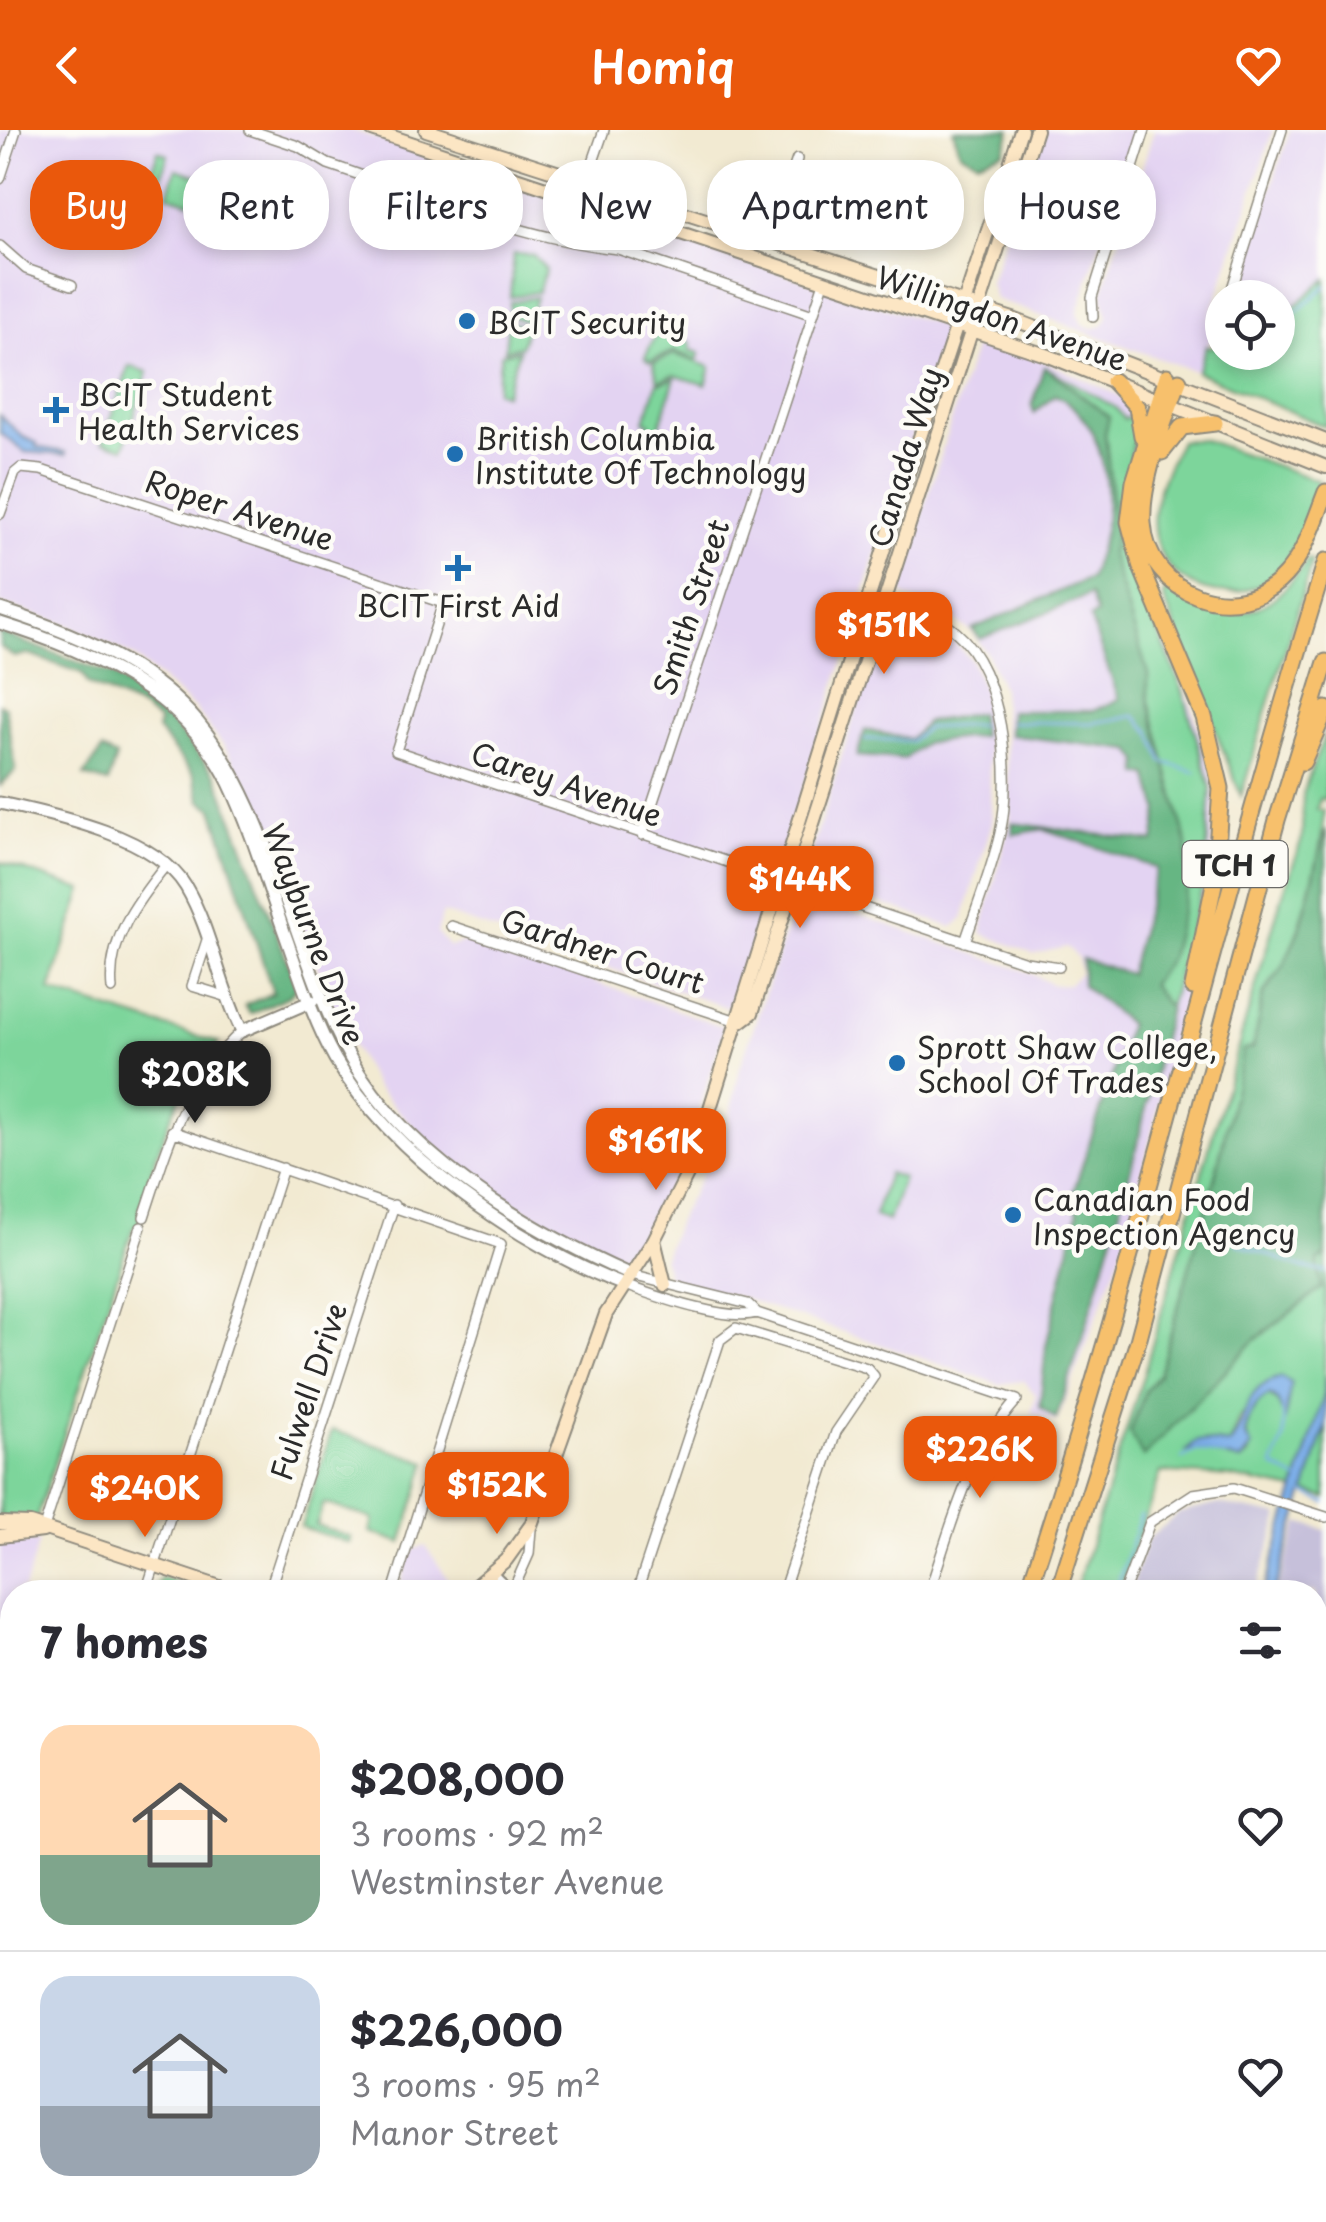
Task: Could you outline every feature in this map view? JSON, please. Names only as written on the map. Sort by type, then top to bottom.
[{"type":"highway","points":[[1173,379],[1146,464],[1130,500],[1133,546],[1204,716],[1221,788],[1216,879],[1178,1082]]},
{"type":"highway","points":[[1113,381],[1134,401],[1142,419],[1146,464],[1142,522],[1151,555],[1168,580],[1191,596],[1241,602],[1284,576],[1301,553],[1326,492]]},
{"type":"highway","points":[[1146,464],[1176,431],[1195,423],[1215,423]]},
{"type":"highway","name":"TCH 1","points":[[1032,1580],[1085,1421],[1249,815],[1326,561]]},
{"type":"highway","name":"TCH 1","points":[[1062,1580],[1138,1341],[1276,820],[1326,662]]},
{"type":"highway","points":[[1276,820],[1326,709]]},
{"type":"main road","name":"Willingdon Avenue","points":[[372,130],[543,187]]},
{"type":"main road","name":"Willingdon Avenue","points":[[426,130],[543,169]]},
{"type":"main road","name":"Canada Way","points":[[483,1580],[532,1525],[604,1321],[654,1240],[694,1163],[740,1022],[752,1013],[787,882],[963,328],[1021,130]]},
{"type":"main road","name":"Canada Way","points":[[970,305],[1036,130]]},
{"type":"main road","name":"Willingdon Avenue","points":[[687,235],[1113,381],[1326,468]]},
{"type":"main road","name":"Willingdon Avenue","points":[[797,250],[970,305],[1173,379],[1326,441]]},
{"type":"main road","name":"Canada Way","points":[[787,882],[887,601],[963,328]]},
{"type":"main road","points":[[654,1240],[665,1286]]},
{"type":"main road","points":[[0,1523],[30,1524],[198,1580]]},
{"type":"main road","points":[[0,1536],[43,1531]]},
{"type":"street","points":[[0,179],[16,130]]},
{"type":"street","points":[[250,130],[298,146],[328,164],[543,233]]},
{"type":"street","points":[[594,160],[604,130]]},
{"type":"street","points":[[1093,317],[1092,298],[1145,130]]},
{"type":"street","points":[[1234,280],[1282,130]]},
{"type":"street","points":[[0,246],[26,269],[72,284]]},
{"type":"street","points":[[621,250],[813,315]]},
{"type":"street","name":"Smith Street","points":[[642,835],[824,282]]},
{"type":"street","name":"Roper Avenue","points":[[0,514],[12,478],[20,468],[41,470],[443,603],[396,752]]},
{"type":"street","points":[[887,601],[930,616],[958,633],[984,664],[994,691],[1003,819],[965,942]]},
{"type":"street","name":"Wayburne Drive","points":[[0,608],[86,639],[138,667],[207,731],[240,794],[315,1001],[396,1130],[502,1204],[627,1280],[724,1312],[757,1314],[1017,1400],[972,1466],[933,1580]]},
{"type":"street","name":"Wayburne Drive","points":[[0,622],[79,650],[144,687],[195,734],[240,794]]},
{"type":"street","name":"Carey Avenue","points":[[396,752],[1038,966],[1059,967]]},
{"type":"street","points":[[0,802],[122,839],[166,865],[186,887],[242,1031]]},
{"type":"street","points":[[112,989],[110,970],[125,924],[166,865]]},
{"type":"street","name":"Gardner Court","points":[[450,926],[740,1022]]},
{"type":"street","points":[[207,940],[192,986],[228,997]]},
{"type":"street","points":[[43,1531],[172,1132],[198,1078],[242,1031],[315,1001]]},
{"type":"street","points":[[172,1132],[394,1205],[502,1246],[397,1580]]},
{"type":"street","points":[[150,1580],[283,1168]]},
{"type":"street","name":"Fulwell Drive","points":[[274,1580],[394,1205]]},
{"type":"street","name":"Wayburne Drive","points":[[627,1280],[748,1304],[757,1314]]},
{"type":"street","points":[[641,1580],[720,1340],[733,1328],[757,1332],[867,1368],[873,1380],[836,1432],[787,1580]]},
{"type":"street","points":[[1128,1580],[1150,1522],[1174,1504],[1206,1490],[1234,1488],[1326,1517]]},
{"type":"street","points":[[517,1580],[529,1554],[532,1525]]},
{"type":"street","points":[[492,1573],[499,1580]]},
{"type":"shaded area","name":"British Columbia Institute Of Technology","points":[[0,130],[351,130],[441,160],[349,160],[349,250],[523,250],[523,187],[543,194],[543,250],[687,250],[687,242],[938,325],[944,333],[780,865],[772,867],[767,882],[772,891],[735,1004],[726,1007],[443,913],[437,933],[449,947],[473,940],[725,1027],[682,1164],[627,1258],[616,1260],[588,1247],[504,1197],[429,1143],[376,1087],[337,1019],[251,791],[224,746],[193,707],[133,656],[71,626],[0,603]]},
{"type":"shaded area","points":[[1040,130],[1136,130],[1126,160],[1030,160]]},
{"type":"shaded area","points":[[1154,130],[1273,130],[1223,280],[1205,280],[1205,353],[1197,372],[995,299],[990,283],[1001,250],[1098,250],[1078,312],[1081,323],[1091,329],[1102,326],[1108,317],[1102,294],[1116,250],[1156,250],[1156,160],[1144,160]]},
{"type":"shaded area","points":[[1290,130],[1326,130],[1326,279],[1295,307],[1295,280],[1242,280]]},
{"type":"shaded area","points":[[983,341],[1042,360],[1118,395],[1133,409],[1138,438],[1121,508],[1124,545],[1191,704],[1212,774],[1215,802],[1210,867],[1183,1002],[1126,1239],[1057,1422],[1031,1413],[1036,1395],[1024,1381],[999,1384],[739,1297],[677,1282],[668,1276],[663,1260],[677,1221],[727,1129],[740,1068],[796,900],[806,897],[1028,972],[1053,985],[1069,984],[1080,972],[1078,957],[1067,947],[1034,954],[981,933],[1011,817],[1002,688],[987,653],[971,632],[945,613],[905,596],[900,587],[975,347]]},
{"type":"shaded area","points":[[897,613],[931,626],[953,641],[971,660],[985,694],[992,823],[963,919],[952,927],[816,882],[805,871],[885,621]]},
{"type":"shaded area","points":[[1219,1504],[1280,1516],[1259,1580],[1134,1580],[1147,1540],[1179,1513]]},
{"type":"shaded area","points":[[1299,1522],[1326,1530],[1326,1580],[1280,1580]]},
{"type":"shaded area","points":[[0,1541],[39,1541],[27,1580],[0,1580]]},
{"type":"shaded area","points":[[426,1546],[448,1580],[402,1580],[411,1550]]},
{"type":"green space","points":[[953,130],[1011,130],[1004,151],[978,161],[960,152]]},
{"type":"green space","points":[[158,151],[168,155],[163,171],[163,160],[155,160]]},
{"type":"green space","points":[[176,169],[183,171],[183,200],[168,195]]},
{"type":"green space","points":[[514,254],[533,255],[546,269],[538,292],[510,297]]},
{"type":"green space","points":[[1326,279],[1326,427],[1197,372],[1205,349],[1205,370],[1295,370],[1295,305]]},
{"type":"green space","points":[[536,297],[529,322],[509,315],[510,302]]},
{"type":"green space","points":[[508,321],[527,326],[521,346],[505,350]]},
{"type":"green space","points":[[659,329],[691,343],[690,350],[700,353],[697,360],[674,351],[650,361],[645,357]]},
{"type":"green space","points":[[519,350],[505,394],[496,391],[501,354]]},
{"type":"green space","points":[[674,354],[711,367],[706,385],[674,375],[658,381],[653,363]]},
{"type":"green space","points":[[129,366],[148,372],[124,448],[103,442]]},
{"type":"green space","points":[[1044,366],[1116,408],[1124,419],[1133,415],[1136,431],[1116,533],[1105,434],[1109,417]]},
{"type":"green space","points":[[1044,366],[1109,417],[1105,434],[1116,533],[1111,555],[1148,674],[1148,698],[1187,845],[1187,887],[1170,958],[1151,984],[1169,1008],[1104,1266],[1056,1419],[1040,1407],[1046,1346],[1078,1211],[1070,1202],[1129,1024],[1082,985],[1082,959],[1129,974],[1157,868],[1044,829],[1013,834],[1012,823],[1154,842],[1159,810],[1148,775],[1139,774],[1139,760],[1131,750],[1009,735],[1010,711],[1093,711],[1119,699],[1090,618],[1097,614],[1090,595],[980,639],[972,629],[1090,578],[1101,545],[1106,489],[1099,451],[1083,417],[1055,395],[1034,413],[1032,406]]},
{"type":"green space","points":[[675,378],[656,438],[646,434],[650,423],[645,421],[657,384]]},
{"type":"green space","points":[[1202,439],[1319,481],[1285,563],[1261,584],[1243,591],[1205,590],[1188,582],[1162,556],[1155,537],[1156,500],[1180,441]]},
{"type":"green space","points":[[1116,533],[1182,688],[1211,788],[1205,878],[1169,1008],[1150,984],[1187,845],[1148,698],[1147,673],[1111,555]]},
{"type":"green space","points":[[1308,559],[1312,561],[1241,796],[1163,596],[1166,590],[1209,609],[1245,612],[1277,595]]},
{"type":"green space","points":[[0,633],[113,675],[158,708],[216,775],[297,986],[289,996],[250,1014],[245,1005],[273,993],[213,809],[201,801],[193,774],[157,730],[159,722],[141,708],[88,684],[82,673],[27,654],[14,657],[0,647]]},
{"type":"green space","points":[[0,704],[5,707],[16,770],[0,786]]},
{"type":"green space","points":[[979,713],[982,736],[925,743],[904,759],[857,756],[865,730],[910,739],[927,722]]},
{"type":"green space","points":[[1326,731],[1326,800],[1320,798],[1317,809],[1323,811],[1323,825],[1310,890],[1289,954],[1261,1001],[1254,1042],[1244,1057],[1203,1224],[1159,1374],[1145,1391],[1144,1456],[1255,1340],[1321,1288],[1318,1260],[1326,1256],[1324,1396],[1295,1490],[1230,1477],[1161,1472],[1124,1580],[1079,1580],[1141,1383],[1278,909],[1302,839],[1303,792]],"holes":[[[1281,1377],[1284,1414],[1283,1405],[1269,1395],[1255,1406],[1247,1429],[1249,1455],[1241,1461],[1197,1449],[1203,1441],[1230,1444],[1239,1418]]]},
{"type":"green space","points":[[102,750],[116,757],[108,783],[84,776]]},
{"type":"green space","points":[[1326,829],[1326,1256],[1318,1261],[1322,1288],[1255,1340],[1143,1457],[1130,1433],[1145,1391],[1159,1374],[1218,1166],[1243,1050],[1253,1048],[1263,995],[1283,967],[1301,925]]},
{"type":"green space","points":[[0,862],[83,890],[50,991],[219,1043],[189,1081],[169,1122],[139,1211],[140,1223],[133,1228],[36,1519],[0,1518]]},
{"type":"green space","points":[[888,1173],[903,1178],[888,1221],[874,1216]]},
{"type":"green space","points":[[1326,1425],[1326,1498],[1305,1491]]},
{"type":"green space","points":[[332,1430],[427,1462],[402,1543],[370,1532],[373,1519],[324,1503],[316,1525],[351,1537],[350,1543],[301,1527]]},
{"type":"water","points":[[0,415],[23,437],[37,443],[36,447],[66,455],[25,452],[0,433]]},
{"type":"water","points":[[1326,1375],[1326,1425],[1278,1580],[1267,1580],[1324,1396]]},
{"type":"water","points":[[1281,1377],[1291,1383],[1285,1418],[1276,1398],[1269,1395],[1259,1403],[1245,1435],[1252,1447],[1241,1461],[1197,1449],[1185,1452],[1197,1441],[1230,1444],[1258,1389]]},
{"type":"waterway","points":[[1295,313],[1326,286]]},
{"type":"waterway","points":[[1011,722],[1092,723],[1135,716],[1151,732],[1163,762],[1196,772]]},
{"type":"waterway","points":[[865,739],[911,741],[927,728],[980,725]]},
{"type":"waterway","points":[[1236,1243],[1326,1272]]},
{"type":"waterway","points":[[1283,1407],[1284,1437],[1273,1466],[1298,1480]]},
{"type":"waterway","points":[[1182,1458],[1197,1450],[1226,1456]]},
{"type":"waterway","points":[[1305,1493],[1326,1503]]},
{"type":"waterway","points":[[1119,1580],[1141,1515]]},
{"type":"place","name":"BCIT Security","points":[[467,321]]},
{"type":"place","name":"BCIT Student Health Services","points":[[56,410]]},
{"type":"place","name":"British Columbia Institute Of Technology","points":[[455,454]]},
{"type":"place","name":"BCIT First Aid","points":[[458,568]]},
{"type":"place","name":"Sprott Shaw College, School Of Trades","points":[[897,1063]]},
{"type":"place","name":"Canadian Food Inspection Agency","points":[[1013,1215]]}]
